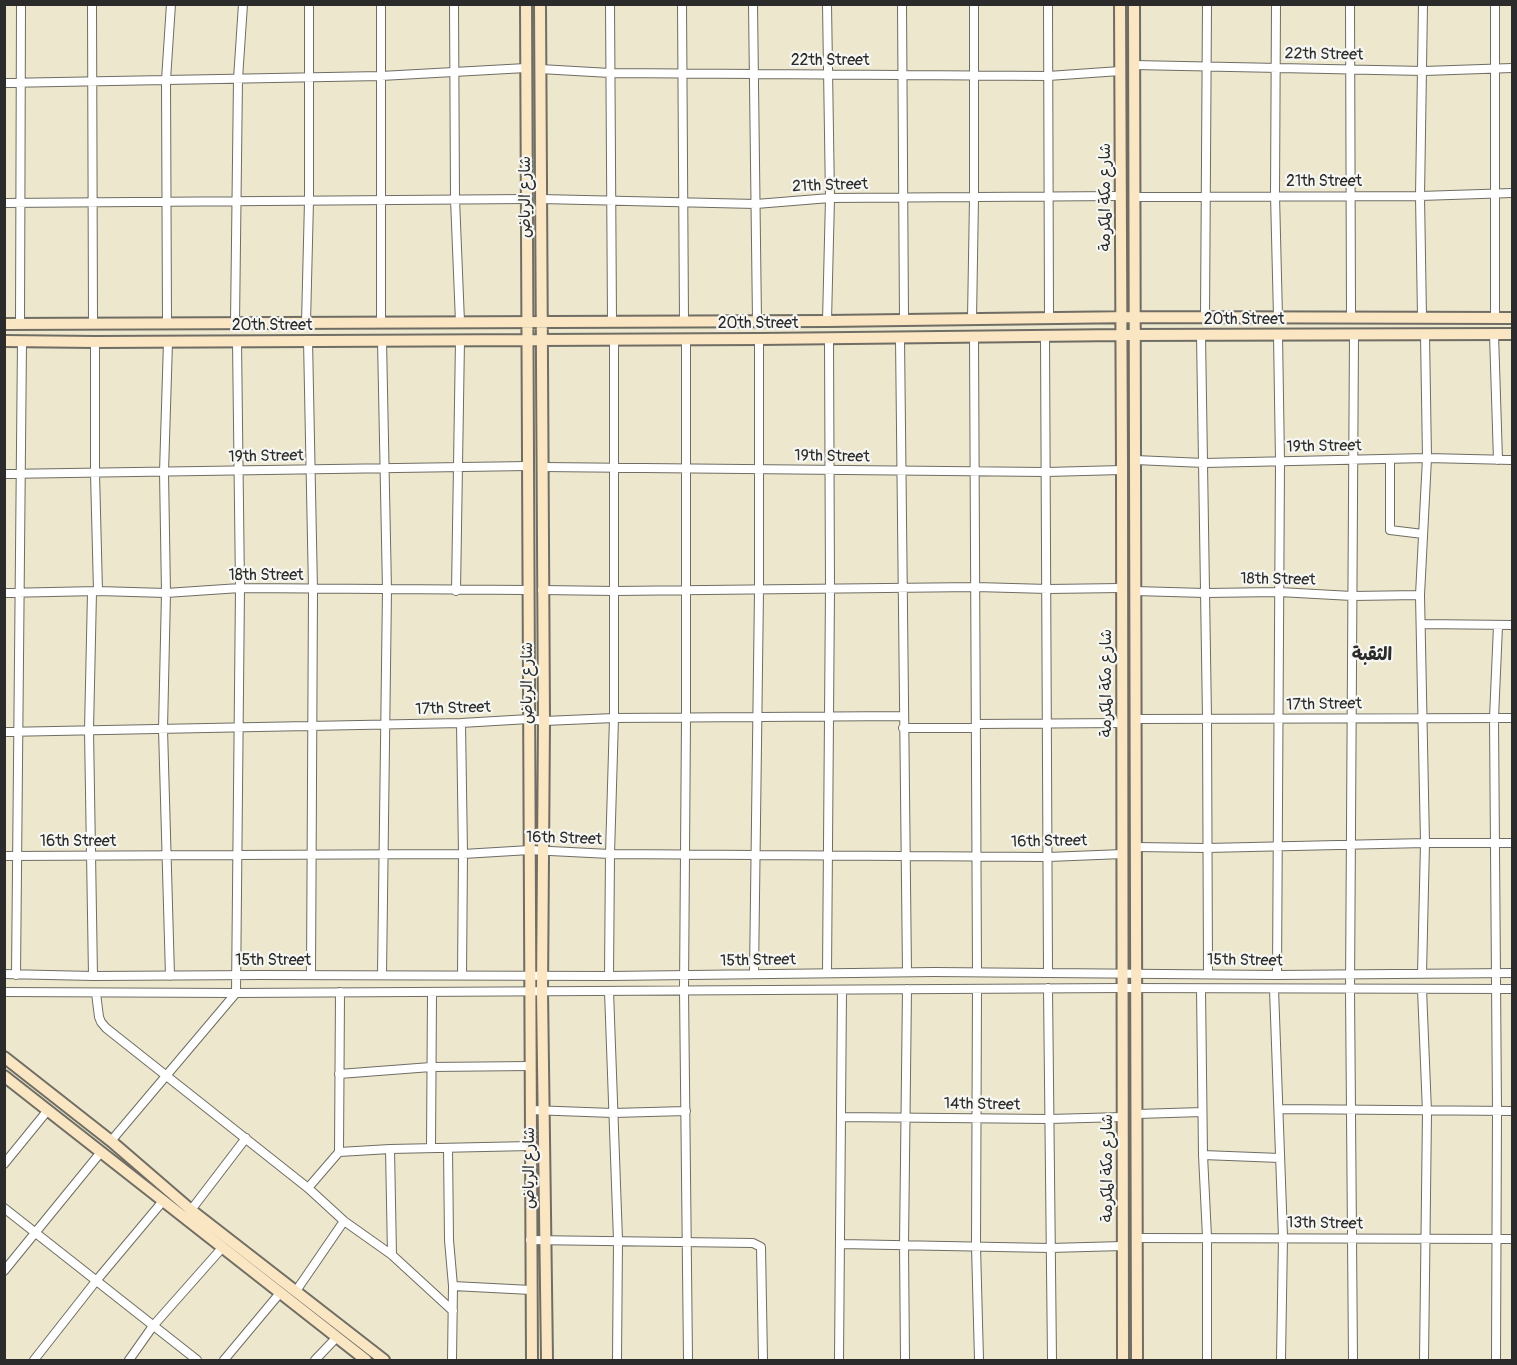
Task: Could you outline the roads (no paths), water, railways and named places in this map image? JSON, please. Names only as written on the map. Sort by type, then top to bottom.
[{"type":"main road","name":"شارع الرياض","points":[[526,4],[532,1360]]},
{"type":"main road","name":"شارع الرياض","points":[[540,4],[544,721],[542,991],[547,1360]]},
{"type":"main road","name":"شارع مكة المكرمة","points":[[1120,4],[1123,1360]]},
{"type":"main road","name":"شارع مكة المكرمة","points":[[1134,4],[1137,1360]]},
{"type":"main road","name":"20th Street","points":[[4,324],[827,321],[1122,317],[1512,318]]},
{"type":"main road","name":"20th Street","points":[[4,341],[829,339],[1122,335],[1512,334]]},
{"type":"main road","points":[[4,1057],[111,1141],[191,1210],[384,1360]]},
{"type":"main road","points":[[4,1076],[366,1360]]},
{"type":"street","points":[[20,324],[21,4]]},
{"type":"street","points":[[92,4],[93,324]]},
{"type":"street","points":[[167,323],[166,80],[171,4]]},
{"type":"street","points":[[235,323],[238,79],[243,4]]},
{"type":"street","points":[[306,323],[309,201],[309,4]]},
{"type":"street","points":[[381,4],[381,322]]},
{"type":"street","points":[[454,4],[455,199],[460,322]]},
{"type":"street","points":[[610,4],[612,321]]},
{"type":"street","points":[[682,4],[684,321]]},
{"type":"street","points":[[753,4],[757,321]]},
{"type":"street","points":[[827,4],[830,198],[827,321]]},
{"type":"street","points":[[902,4],[904,320]]},
{"type":"street","points":[[972,320],[975,198],[974,4]]},
{"type":"street","points":[[1048,4],[1049,318]]},
{"type":"street","points":[[1205,317],[1207,4]]},
{"type":"street","points":[[1276,4],[1275,195],[1278,317]]},
{"type":"street","points":[[1350,4],[1351,317]]},
{"type":"street","points":[[1422,317],[1420,196],[1424,71],[1423,4]]},
{"type":"street","points":[[1495,4],[1495,318]]},
{"type":"street","name":"22th Street","points":[[1134,65],[1424,71],[1512,68]]},
{"type":"street","points":[[4,83],[381,76],[526,68]]},
{"type":"street","name":"22th Street","points":[[540,69],[610,73],[1048,76],[1120,71]]},
{"type":"street","name":"21th Street","points":[[1135,197],[1420,196],[1512,193]]},
{"type":"street","name":"21th Street","points":[[541,200],[756,204],[830,198],[1121,196]]},
{"type":"street","points":[[4,203],[526,199]]},
{"type":"street","points":[[1353,1360],[1354,1239],[1350,975],[1354,334]]},
{"type":"street","points":[[1494,334],[1498,460]]},
{"type":"street","points":[[1201,335],[1207,718],[1208,974]]},
{"type":"street","points":[[1277,975],[1280,461],[1278,335]]},
{"type":"street","points":[[1422,974],[1425,843],[1420,596],[1427,458],[1425,335]]},
{"type":"street","points":[[1045,337],[1048,589],[1048,972]]},
{"type":"street","points":[[900,338],[907,972]]},
{"type":"street","points":[[974,338],[977,972]]},
{"type":"street","points":[[609,976],[615,591],[614,339]]},
{"type":"street","points":[[686,339],[684,990],[688,1360]]},
{"type":"street","points":[[754,974],[759,591],[759,339]]},
{"type":"street","points":[[827,973],[829,339]]},
{"type":"street","points":[[308,340],[313,590],[311,975]]},
{"type":"street","points":[[382,340],[387,590],[382,975]]},
{"type":"street","points":[[456,591],[460,340]]},
{"type":"street","points":[[16,975],[22,341]]},
{"type":"street","points":[[111,1141],[236,993],[240,588],[237,341]]},
{"type":"street","points":[[95,342],[95,591],[89,730],[91,855],[96,976],[101,1022],[308,1188],[344,1221],[392,1255],[453,1311]]},
{"type":"street","points":[[168,342],[164,472],[166,593],[163,729],[170,975]]},
{"type":"street","name":"19th Street","points":[[1135,460],[1203,463],[1427,458],[1512,460]]},
{"type":"street","points":[[1390,459],[1390,530],[1423,534]]},
{"type":"street","name":"19th Street","points":[[4,474],[385,470],[528,466]]},
{"type":"street","name":"19th Street","points":[[542,467],[975,472],[1122,470]]},
{"type":"street","name":"18th Street","points":[[4,592],[166,593],[240,588],[528,590]]},
{"type":"street","points":[[542,590],[1121,588]]},
{"type":"street","name":"18th Street","points":[[1136,591],[1420,596]]},
{"type":"street","points":[[1421,624],[1512,626]]},
{"type":"street","points":[[1496,1360],[1494,718],[1498,626]]},
{"type":"street","name":"17th Street","points":[[4,732],[384,725],[529,719],[544,721],[614,718],[903,716]]},
{"type":"street","name":"17th Street","points":[[1136,719],[1512,718]]},
{"type":"street","points":[[461,723],[462,975]]},
{"type":"street","points":[[903,728],[1123,723]]},
{"type":"street","points":[[1136,847],[1512,843]]},
{"type":"street","name":"16th Street","points":[[4,856],[463,854],[530,850],[684,855],[1048,857],[1123,854]]},
{"type":"street","name":"15th Street","points":[[4,974],[609,976],[907,972],[1277,975],[1512,973]]},
{"type":"street","points":[[1048,988],[1052,1360]]},
{"type":"street","name":"15th Street","points":[[4,992],[236,993],[1048,988],[1512,989]]},
{"type":"street","points":[[905,1360],[907,989]]},
{"type":"street","points":[[977,989],[976,1246],[979,1360]]},
{"type":"street","points":[[1201,989],[1207,1360]]},
{"type":"street","points":[[1274,989],[1283,1237],[1281,1360]]},
{"type":"street","points":[[1422,989],[1427,1112],[1424,1360]]},
{"type":"street","points":[[838,1360],[842,990]]},
{"type":"street","points":[[609,991],[618,1240],[617,1360]]},
{"type":"street","points":[[308,1188],[339,1152],[340,992]]},
{"type":"street","points":[[431,1148],[432,992]]},
{"type":"street","points":[[339,1074],[431,1067],[531,1066]]},
{"type":"street","points":[[1279,1109],[1512,1111]]},
{"type":"street","points":[[4,1164],[48,1110]]},
{"type":"street","points":[[531,1110],[613,1113],[686,1112]]},
{"type":"street","points":[[1137,1114],[1202,1112]]},
{"type":"street","name":"14th Street","points":[[842,1117],[1049,1119],[1123,1117]]},
{"type":"street","points":[[191,1210],[246,1138]]},
{"type":"street","points":[[339,1152],[531,1146]]},
{"type":"street","points":[[448,1148],[448,1240],[453,1286],[452,1360]]},
{"type":"street","points":[[390,1149],[392,1255]]},
{"type":"street","points":[[4,1271],[101,1152]]},
{"type":"street","points":[[1203,1155],[1280,1158]]},
{"type":"street","points":[[34,1360],[163,1201]]},
{"type":"street","points":[[4,1208],[196,1360]]},
{"type":"street","points":[[296,1291],[344,1221]]},
{"type":"street","name":"13th Street","points":[[1137,1238],[1512,1239]]},
{"type":"street","points":[[530,1240],[753,1243],[761,1247],[763,1360]]},
{"type":"street","points":[[841,1244],[1050,1248],[1123,1246]]},
{"type":"street","points":[[129,1360],[153,1326],[222,1248]]},
{"type":"street","points":[[453,1286],[531,1290]]},
{"type":"street","points":[[224,1360],[280,1293]]},
{"type":"street","points":[[315,1360],[337,1337]]},
{"type":"district","name":"الثقبة","points":[[1372,655]]}]
